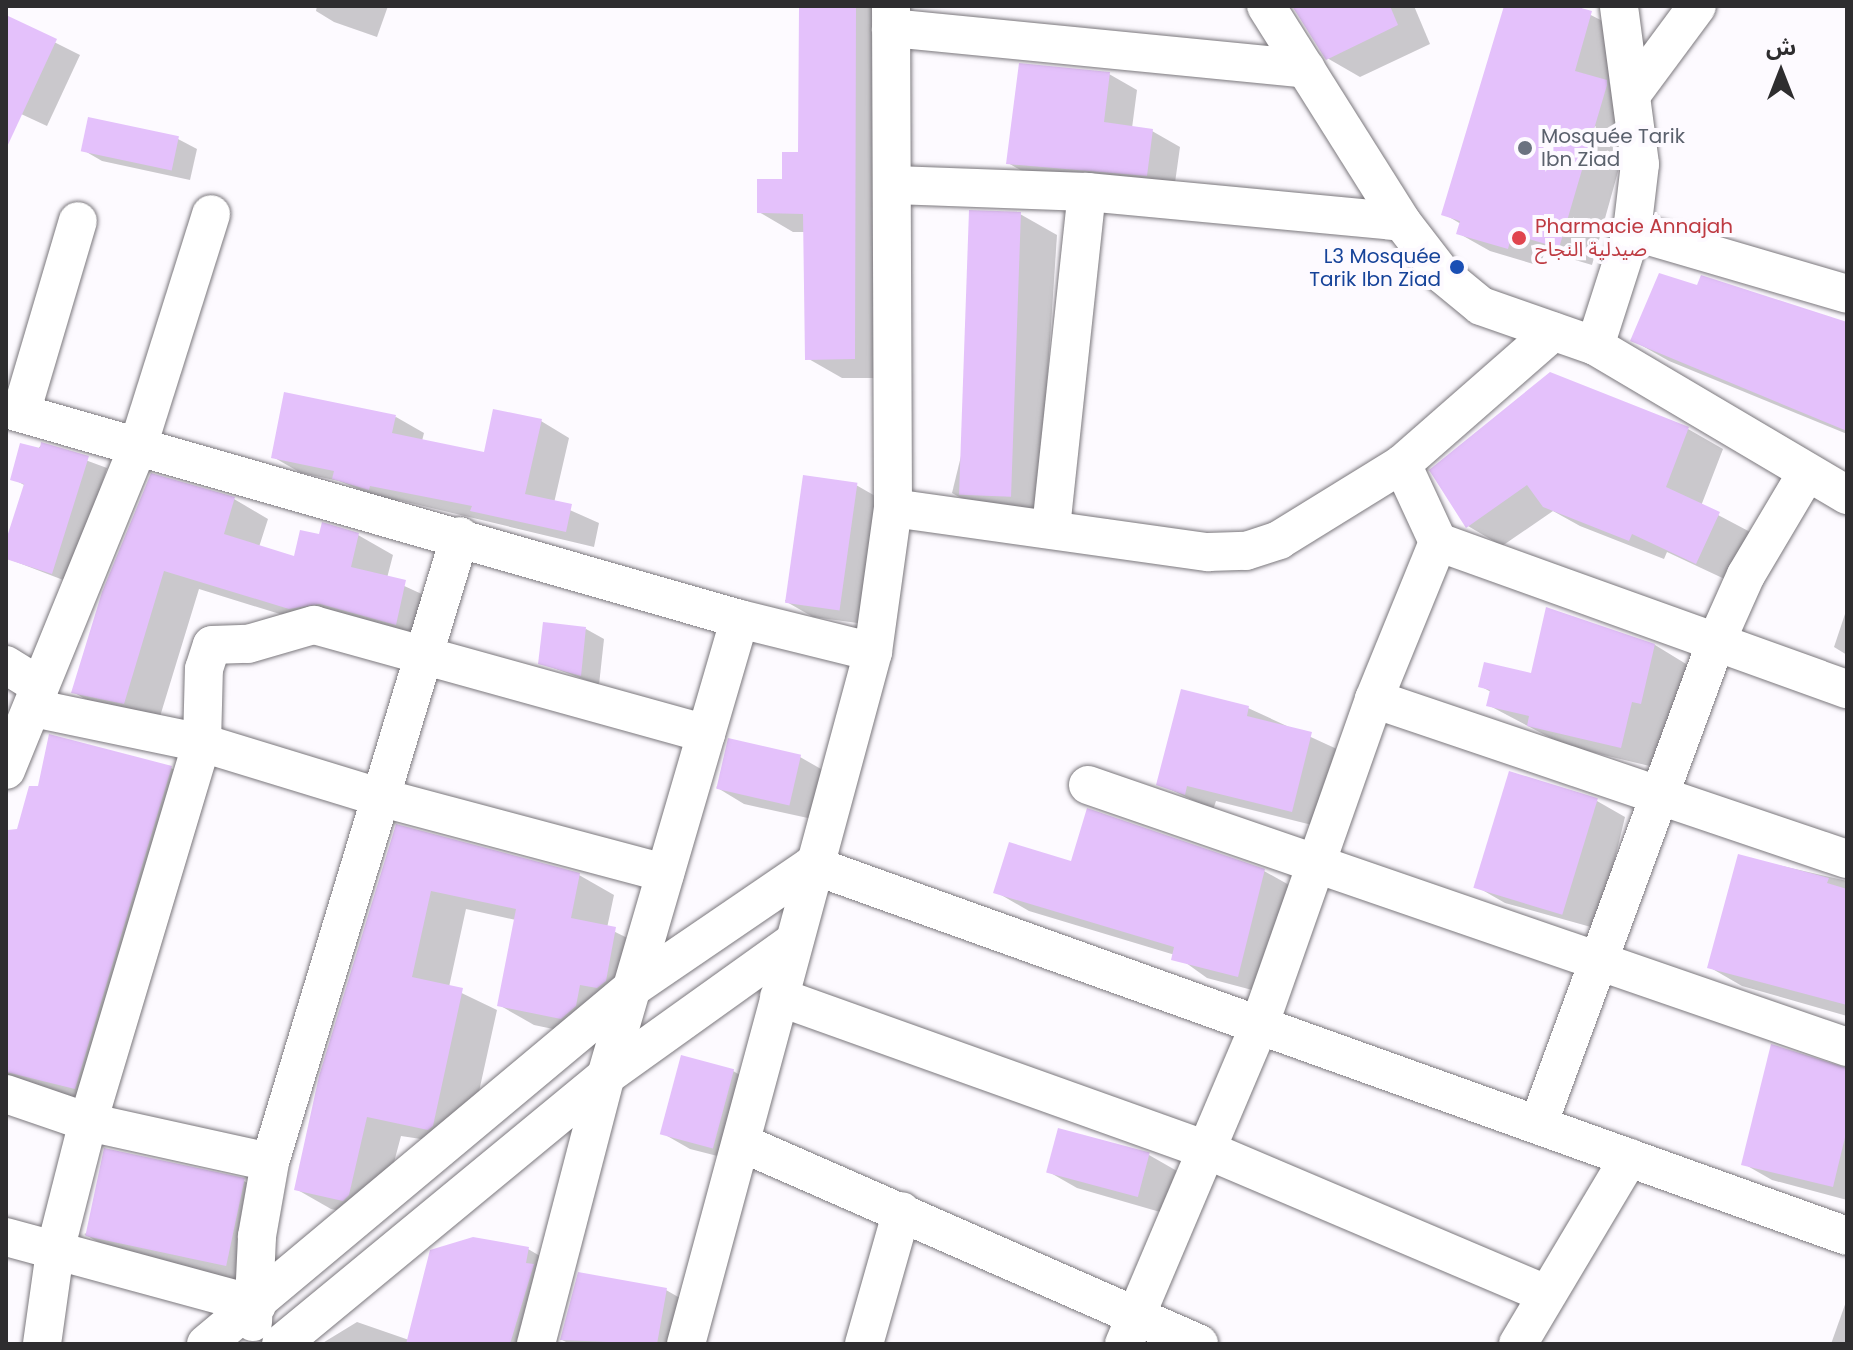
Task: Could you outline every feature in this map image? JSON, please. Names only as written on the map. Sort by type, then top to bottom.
[{"type":"street","points":[[1266,6],[1402,222],[1442,274],[1481,306],[1595,346],[1806,474],[1847,495]]},
{"type":"street","points":[[1595,346],[1632,231],[1640,164],[1619,6]]},
{"type":"street","points":[[1632,94],[1697,6]]},
{"type":"street","points":[[686,1344],[744,1144],[812,865],[873,652],[893,508],[891,17],[1306,69]]},
{"type":"street","points":[[894,185],[1087,192],[1402,222]]},
{"type":"street","points":[[1051,528],[1087,192]]},
{"type":"street","points":[[6,770],[138,446],[211,214]]},
{"type":"street","points":[[78,221],[14,411],[460,536],[740,619],[873,652]]},
{"type":"street","points":[[1632,231],[1847,294]]},
{"type":"street","points":[[893,508],[1208,552],[1246,551],[1279,540],[1402,464],[1553,332]]},
{"type":"street","points":[[1402,464],[1438,542],[1847,689]]},
{"type":"street","points":[[1538,1125],[1716,642],[1746,575],[1806,474]]},
{"type":"street","points":[[247,1344],[257,1305],[257,1236],[270,1162],[460,536]]},
{"type":"street","points":[[1131,1329],[1209,1151],[1259,1026],[1374,699],[1438,542]]},
{"type":"street","points":[[536,1344],[606,1076],[740,619]]},
{"type":"street","points":[[42,1344],[55,1251],[88,1122],[202,743],[206,656],[221,641],[248,644],[314,625],[706,734]]},
{"type":"street","points":[[6,665],[37,697],[379,797],[665,873]]},
{"type":"street","points":[[1374,699],[1847,859]]},
{"type":"street","points":[[1088,785],[1847,1047]]},
{"type":"street","points":[[206,1344],[257,1305],[632,988],[812,865]]},
{"type":"street","points":[[812,865],[1847,1236]]},
{"type":"street","points":[[281,1344],[606,1076],[792,943]]},
{"type":"street","points":[[779,997],[1209,1151],[1546,1294]]},
{"type":"street","points":[[6,1094],[88,1122],[270,1162]]},
{"type":"street","points":[[744,1144],[902,1211],[1131,1329],[1199,1344]]},
{"type":"street","points":[[1518,1344],[1629,1158]]},
{"type":"street","points":[[864,1344],[902,1211]]},
{"type":"street","points":[[6,1237],[257,1305]]},
{"type":"building","points":[[799,6],[856,6],[855,359],[805,360],[803,214],[757,213],[757,179],[782,179],[782,152],[798,152]]},
{"type":"building","points":[[1292,6],[1390,6],[1398,25],[1326,60]]},
{"type":"building","name":"Mosquée Tarik Ibn Ziad","points":[[1504,6],[1574,6],[1592,11],[1575,71],[1607,80],[1607,85],[1559,248],[1512,234],[1508,249],[1456,234],[1460,221],[1441,215]]},
{"type":"building","points":[[6,15],[57,39],[6,149]]},
{"type":"building","points":[[1019,63],[1110,72],[1104,122],[1153,129],[1147,176],[1006,164]]},
{"type":"building","points":[[88,117],[179,136],[172,171],[81,151]]},
{"type":"building","points":[[969,210],[1021,212],[1011,497],[959,495]]},
{"type":"building","points":[[1659,273],[1697,285],[1701,275],[1847,322],[1847,431],[1630,341]]},
{"type":"building","points":[[1550,372],[1689,427],[1666,487],[1720,512],[1696,564],[1632,534],[1629,541],[1543,507],[1527,485],[1466,528],[1429,470]]},
{"type":"building","points":[[284,392],[396,415],[392,433],[484,452],[493,409],[542,419],[525,494],[572,504],[566,532],[470,511],[472,506],[370,486],[369,490],[332,479],[334,471],[271,458]]},
{"type":"building","points":[[41,442],[89,456],[52,574],[6,559],[6,540],[24,484],[10,480],[20,443],[40,448]]},
{"type":"building","points":[[151,473],[235,497],[224,534],[294,556],[300,530],[319,534],[322,522],[359,533],[351,567],[406,580],[396,625],[320,604],[289,609],[164,571],[124,704],[71,693],[102,592]]},
{"type":"building","points":[[803,475],[857,483],[840,610],[785,603]]},
{"type":"building","points":[[1546,607],[1655,644],[1641,704],[1632,702],[1621,748],[1527,726],[1529,716],[1486,706],[1490,690],[1478,687],[1484,662],[1531,673]]},
{"type":"building","points":[[543,622],[586,627],[581,676],[538,664]]},
{"type":"building","points":[[1181,689],[1249,706],[1247,716],[1312,732],[1292,812],[1187,786],[1185,795],[1156,785]]},
{"type":"building","points":[[49,734],[172,766],[75,1089],[6,1072],[8,830],[17,829],[29,786],[38,786]]},
{"type":"building","points":[[728,738],[801,755],[789,806],[716,789]]},
{"type":"building","points":[[1509,771],[1598,798],[1562,915],[1473,888]]},
{"type":"building","points":[[1087,808],[1265,869],[1238,977],[1171,960],[1174,947],[993,893],[1009,842],[1071,861]]},
{"type":"building","points":[[396,824],[580,873],[571,918],[616,927],[606,981],[597,988],[580,985],[576,1006],[561,1019],[497,1006],[516,909],[431,891],[412,977],[463,988],[433,1126],[428,1130],[367,1117],[349,1195],[343,1201],[294,1190],[319,1076]]},
{"type":"building","points":[[1738,854],[1829,878],[1827,883],[1847,889],[1847,1005],[1707,968]]},
{"type":"building","points":[[1771,1044],[1847,1068],[1847,1129],[1833,1187],[1741,1165]]},
{"type":"building","points":[[681,1055],[734,1069],[713,1148],[660,1134]]},
{"type":"building","points":[[1058,1128],[1150,1153],[1138,1197],[1046,1172]]},
{"type":"building","points":[[104,1148],[245,1178],[226,1266],[85,1236]]},
{"type":"building","points":[[473,1237],[529,1247],[526,1263],[534,1264],[510,1344],[406,1344],[430,1250]]},
{"type":"building","points":[[578,1272],[667,1288],[657,1344],[560,1340]]},
{"type":"place","name":"Mosquée Tarik Ibn Ziad","points":[[1525,148]]},
{"type":"place","name":"Pharmacie Annajah صيدلية النجاح","points":[[1519,238]]},
{"type":"place","name":"L3 Mosquée Tarik Ibn Ziad","points":[[1457,267]]}]
